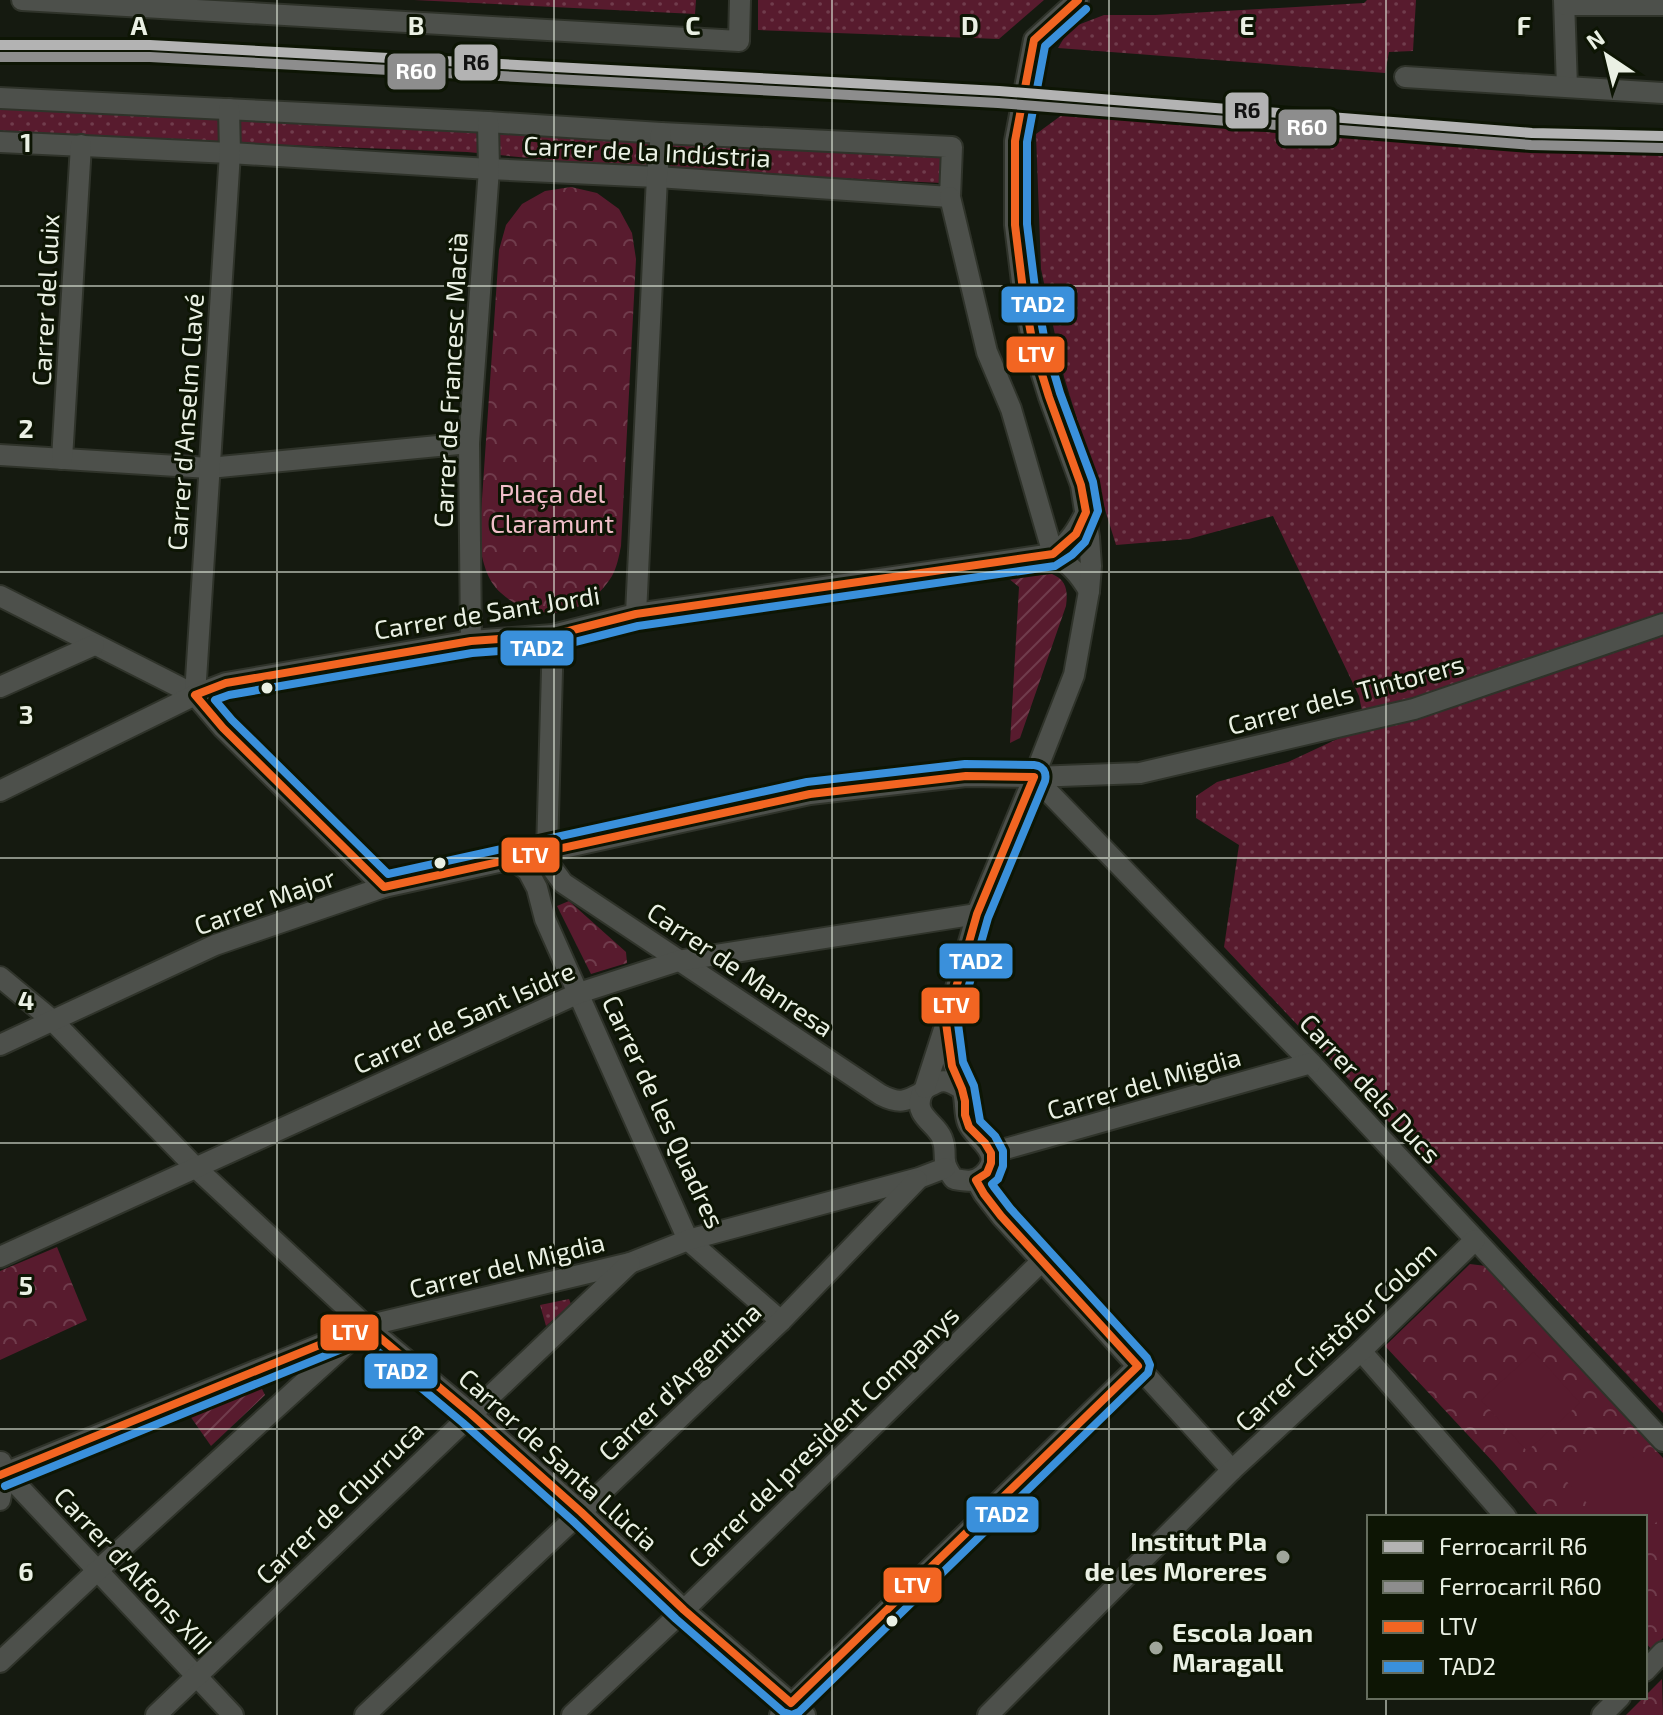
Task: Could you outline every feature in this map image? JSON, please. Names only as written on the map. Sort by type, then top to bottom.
[{"type":"street","points":[[22,0],[739,41],[740,0]]},
{"type":"street","points":[[946,1023],[952,1066],[962,1089],[969,1127],[991,1153],[987,1173],[976,1180],[954,1179],[945,1168],[941,1134],[924,1118],[919,1108],[977,914],[1074,675],[1089,591],[1091,566],[1081,485],[1033,345],[1015,225],[1015,141],[1034,40],[1078,0]]},
{"type":"street","points":[[1567,87],[1564,2],[1663,5]]},
{"type":"street","points":[[1405,77],[1663,93]]},
{"type":"street","name":"Carrer de la Indústria","points":[[0,98],[952,147],[950,197],[657,177],[0,142]]},
{"type":"street","name":"Carrer d'Anselm Clavé","points":[[195,695],[230,153],[229,109]]},
{"type":"street","name":"Carrer de Francesc Macià","points":[[471,641],[469,443],[489,169],[488,122]]},
{"type":"street","points":[[636,614],[661,133]]},
{"type":"street","name":"Carrer del Guix","points":[[62,459],[81,145]]},
{"type":"street","points":[[950,197],[987,352],[1011,409],[1053,554],[1068,563],[1089,591]]},
{"type":"street","points":[[0,455],[209,468],[469,443]]},
{"type":"street","points":[[1053,554],[1076,534],[1086,512]]},
{"type":"street","name":"Carrer de Sant Jordi","points":[[0,791],[195,695],[226,683],[471,641],[553,635],[636,614],[1053,554]]},
{"type":"street","points":[[0,596],[195,695],[223,728],[384,887]]},
{"type":"street","name":"Carrer dels Tintorers","points":[[1034,777],[1140,773],[1414,709],[1663,624]]},
{"type":"street","points":[[544,852],[553,635]]},
{"type":"street","points":[[0,687],[94,645]]},
{"type":"street","name":"Carrer Major","points":[[0,1045],[215,945],[384,887],[810,794],[966,776],[1034,777]]},
{"type":"street","name":"Carrer dels Ducs","points":[[1034,777],[1311,1063],[1663,1441]]},
{"type":"street","name":"Carrer de Manresa","points":[[544,852],[563,883],[881,1095],[904,1102],[941,1080],[962,1089]]},
{"type":"street","name":"Carrer de les Quadres","points":[[512,859],[528,871],[537,888],[545,919],[688,1240],[781,1321]]},
{"type":"street","points":[[545,919],[550,894],[563,883]]},
{"type":"street","name":"Carrer de Sant Isidre","points":[[0,1257],[579,993],[678,961],[977,914]]},
{"type":"street","name":"Carrer de Santa Llùcia","points":[[0,977],[52,1020],[196,1168],[366,1326],[581,1512],[792,1711]]},
{"type":"street","name":"Carrer del Migdia","points":[[991,1153],[1311,1063]]},
{"type":"street","name":"Carrer del Migdia","points":[[2,1469],[366,1326],[630,1263],[688,1240],[919,1178],[945,1168]]},
{"type":"street","name":"Carrer d'Argentina","points":[[365,1715],[781,1321],[919,1178]]},
{"type":"street","points":[[976,1180],[1001,1216],[1232,1470]]},
{"type":"street","name":"Carrer Cristòfor Colom","points":[[988,1715],[1232,1470],[1475,1240]]},
{"type":"street","name":"Carrer del president Companys","points":[[572,1715],[1042,1261]]},
{"type":"street","name":"Carrer de Churruca","points":[[156,1715],[630,1263]]},
{"type":"street","points":[[0,1662],[366,1326]]},
{"type":"street","points":[[1361,1351],[1504,1515]]},
{"type":"street","points":[[792,1711],[1138,1366]]},
{"type":"street","points":[[0,1500],[2,1469]]},
{"type":"street","name":"Carrer d'Alfons XIII","points":[[2,1469],[233,1715]]},
{"type":"street","points":[[1647,1669],[1663,1652]]},
{"type":"street","points":[[1602,1715],[1618,1699]]},
{"type":"green space","points":[[414,0],[696,0],[695,14]]},
{"type":"green space","points":[[758,0],[1044,0],[999,39],[758,30]]},
{"type":"green space","points":[[1367,0],[1416,0],[1413,51],[1389,52],[1385,73],[1058,48],[1070,28],[1104,15],[1155,15],[1364,3]]},
{"type":"green space","points":[[0,107],[943,154],[941,183],[635,168],[467,152],[0,134]]},
{"type":"green space","points":[[1070,109],[1663,145],[1663,1413],[1224,947],[1239,845],[1196,818],[1196,796],[1217,782],[1288,762],[1365,726],[1359,696],[1273,516],[1189,539],[1116,545],[1064,377],[1041,269],[1036,134]]},
{"type":"green space","name":"Plaça del Claramunt","points":[[571,187],[597,193],[619,209],[632,233],[636,259],[621,546],[614,573],[602,590],[576,608],[546,613],[515,603],[496,588],[486,570],[479,543],[499,250],[506,225],[522,204],[545,191]]},
{"type":"green space","points":[[1052,574],[1065,587],[1066,606],[1020,738],[1010,743],[1019,587],[1008,578]]},
{"type":"green space","points":[[569,901],[626,952],[627,963],[591,974],[557,906]]},
{"type":"green space","points":[[57,1247],[87,1320],[0,1360],[0,1271]]},
{"type":"green space","points":[[1470,1264],[1486,1266],[1663,1458],[1663,1638],[1652,1650],[1647,1644],[1647,1515],[1538,1515],[1385,1346]]},
{"type":"green space","points":[[569,1299],[571,1304],[546,1326],[540,1305]]},
{"type":"green space","points":[[1534,1352],[1580,1403],[1527,1451],[1481,1400]]},
{"type":"green space","points":[[260,1389],[265,1395],[211,1446],[190,1416]]},
{"type":"green space","points":[[1605,1427],[1663,1489],[1663,1516],[1647,1530],[1647,1515],[1598,1515],[1557,1471]]},
{"type":"green space","points":[[1662,1679],[1663,1715],[1626,1715],[1642,1699],[1647,1699],[1647,1694]]},
{"type":"rail line","name":"R6","points":[[0,45],[150,45],[999,91],[1532,133],[1663,136]]},
{"type":"rail line","name":"R60","points":[[0,57],[150,57],[998,103],[1531,145],[1663,148]]},
{"type":"transit line","name":"LTV","points":[[0,1475],[366,1326],[471,1414],[684,1610],[791,1703],[1138,1366],[984,1194],[976,1180],[987,1173],[991,1153],[969,1127],[962,1089],[952,1066],[946,1023],[977,914],[1034,777],[966,776],[810,794],[384,887],[223,728],[195,695],[226,683],[471,641],[553,635],[636,614],[1053,554],[1076,534],[1086,512],[1081,485],[1033,345],[1015,225],[1015,141],[1034,40],[1078,0]]},
{"type":"transit line","name":"TAD2","points":[[5,1486],[364,1340],[573,1521],[676,1619],[783,1712],[792,1715],[799,1712],[1148,1373],[1150,1365],[1147,1358],[1010,1208],[992,1184],[998,1179],[1003,1166],[1003,1151],[995,1136],[980,1121],[974,1086],[963,1062],[958,1024],[988,918],[1045,781],[1042,768],[1034,765],[965,764],[807,782],[388,874],[215,700],[472,653],[555,647],[638,626],[1055,566],[1072,555],[1085,542],[1098,511],[1093,482],[1045,342],[1027,224],[1027,142],[1045,46],[1086,9]]},
{"type":"place","name":"Institut Pla de les Moreres","points":[[1283,1557]]},
{"type":"place","name":"Escola Joan Maragall","points":[[1156,1648]]}]
